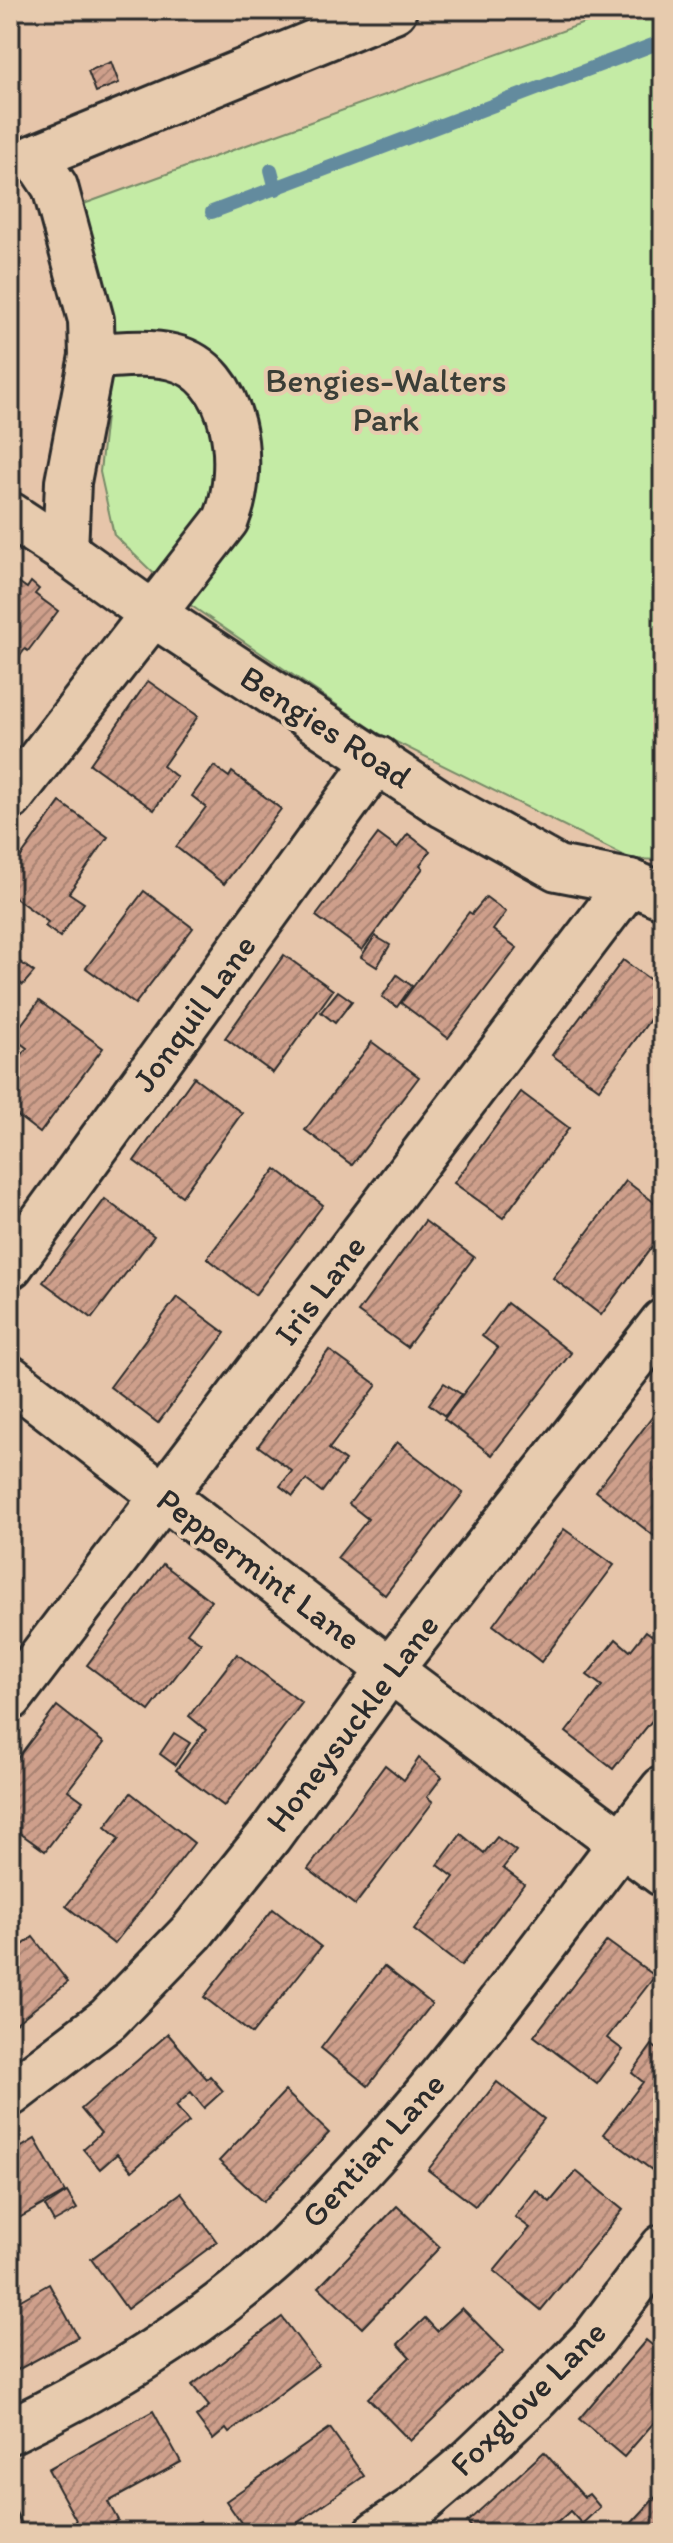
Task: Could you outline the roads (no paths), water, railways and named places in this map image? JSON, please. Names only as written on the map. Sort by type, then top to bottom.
[{"type":"street","points":[[65,551],[68,482],[92,356],[91,320],[55,187],[35,157],[394,10]]},
{"type":"street","points":[[10,798],[226,520],[234,500],[236,451],[231,420],[209,378],[196,367],[173,357],[135,354],[92,356]]},
{"type":"street","name":"Bengies Road","points":[[10,515],[153,614],[378,759],[445,806],[557,868],[646,889]]},
{"type":"street","name":"Jonquil Lane","points":[[10,1266],[378,759]]},
{"type":"street","name":"Iris Lane","points":[[10,1698],[163,1496],[646,889]]},
{"type":"street","name":"Honeysuckle Lane","points":[[10,2094],[108,2019],[192,1932],[269,1836],[390,1670],[663,1322]]},
{"type":"street","name":"Peppermint Lane","points":[[10,1378],[390,1670],[663,1874]]},
{"type":"street","name":"Gentian Lane","points":[[10,2431],[187,2330],[280,2253],[418,2104],[663,1789]]},
{"type":"street","name":"Foxglove Lane","points":[[377,2533],[412,2510],[471,2460],[535,2399],[595,2337],[663,2247]]},
{"type":"waterway","points":[[212,212],[663,41]]},
{"type":"waterway","points":[[271,170],[276,189]]},
{"type":"park label","name":"Bengies-Walters Park","points":[[386,400]]}]
